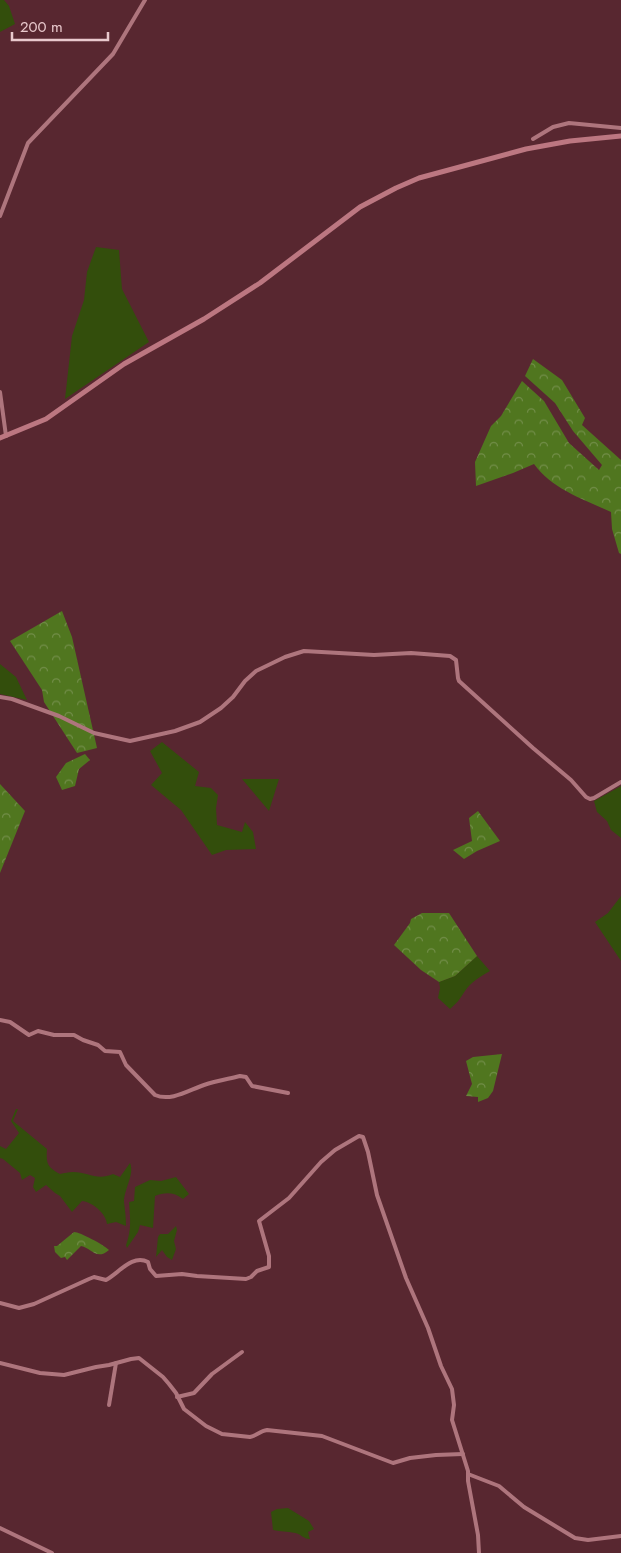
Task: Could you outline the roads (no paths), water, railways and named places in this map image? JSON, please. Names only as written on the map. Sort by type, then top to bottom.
[{"type":"main road","points":[[3,437],[46,419],[124,364],[204,319],[260,283],[360,207],[396,188],[419,178],[526,148],[621,136]]},
{"type":"street","points":[[0,216],[28,143],[113,54],[144,0]]},
{"type":"street","points":[[533,140],[553,127],[569,123],[621,128]]},
{"type":"street","points":[[0,392],[3,437]]},
{"type":"street","points":[[0,697],[12,699],[50,712],[94,733],[130,741],[175,731],[200,722],[221,708],[256,671],[285,656],[304,651],[374,655],[411,653],[450,656],[456,660],[460,681],[570,780],[586,798],[594,798],[621,782]]},
{"type":"street","points":[[0,1020],[10,1022],[29,1035],[38,1030],[54,1035],[74,1035],[98,1045],[105,1051],[120,1052],[126,1065],[155,1095],[160,1097],[185,1093],[205,1084],[240,1076],[246,1077],[252,1086],[288,1093]]},
{"type":"street","points":[[0,1303],[19,1308],[34,1304],[89,1278],[94,1277],[106,1280],[133,1261],[142,1259],[148,1262],[150,1270],[156,1276],[182,1274],[246,1279],[251,1277],[257,1271],[269,1267],[270,1256],[258,1221],[289,1198],[321,1162],[335,1150],[359,1136],[363,1137],[377,1195],[406,1278],[452,1389],[454,1405],[452,1420],[468,1474],[479,1553]]},
{"type":"street","points":[[177,1397],[194,1393],[212,1374],[242,1352]]},
{"type":"street","points":[[0,1364],[40,1374],[64,1375],[139,1358],[163,1377],[184,1410],[206,1426],[222,1434],[250,1437],[267,1430],[322,1436],[393,1463],[410,1458],[463,1454]]},
{"type":"street","points":[[110,1404],[116,1363]]},
{"type":"street","points":[[468,1474],[499,1486],[524,1507],[575,1538],[588,1540],[621,1536]]},
{"type":"street","points":[[0,1528],[52,1553]]}]
